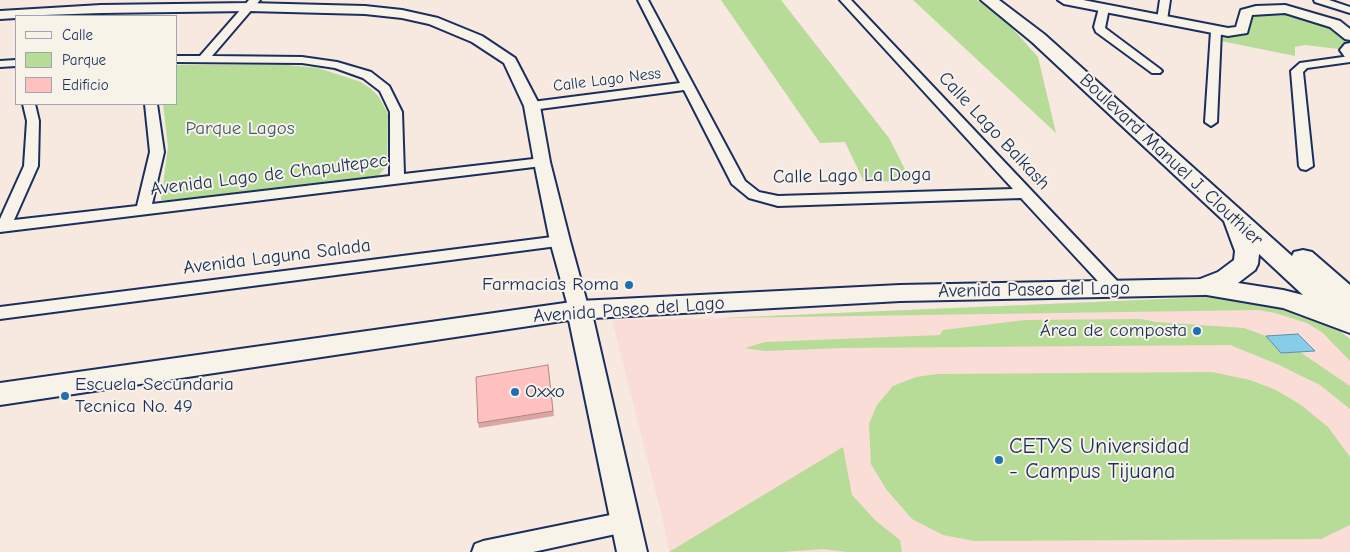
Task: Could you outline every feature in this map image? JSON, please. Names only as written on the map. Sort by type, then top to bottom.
[{"type":"main road","name":"Boulevard Manuel J. Clouthier","points":[[989,0],[1038,38],[1350,324]]},
{"type":"main road","name":"Boulevard Manuel J. Clouthier","points":[[1006,0],[1048,33],[1350,299]]},
{"type":"main road","points":[[1204,287],[1227,278],[1246,264],[1247,251],[1243,239],[1228,213]]},
{"type":"main road","points":[[1204,287],[1283,299],[1311,307],[1350,324]]},
{"type":"main road","name":"Avenida Paseo del Lago","points":[[0,394],[579,310],[900,293],[1204,287]]},
{"type":"main road","points":[[579,310],[632,552]]},
{"type":"street","name":"Calle Lago La Doga","points":[[643,0],[739,184],[754,195],[778,201],[1026,193]]},
{"type":"street","name":"Calle Lago Balkash","points":[[845,0],[1114,288]]},
{"type":"street","points":[[1064,0],[1097,5],[1216,31],[1242,30],[1246,13],[1267,9],[1303,13],[1332,23],[1350,36]]},
{"type":"street","points":[[1162,20],[1165,0]]},
{"type":"street","points":[[1251,0],[1267,9]]},
{"type":"street","points":[[1320,0],[1350,10]]},
{"type":"street","points":[[0,15],[252,3],[402,14],[433,21],[477,39],[510,61],[532,106],[542,162],[560,241],[579,310]]},
{"type":"street","points":[[203,59],[252,3]]},
{"type":"street","points":[[1097,5],[1100,30],[1156,71]]},
{"type":"street","points":[[1332,23],[1350,20]]},
{"type":"street","points":[[1212,122],[1216,31]]},
{"type":"street","points":[[1350,47],[1347,50],[1350,54]]},
{"type":"street","points":[[178,59],[302,60],[337,65],[367,75],[385,89],[396,112],[397,180]]},
{"type":"street","points":[[1306,166],[1297,71],[1304,65],[1350,60]]},
{"type":"street","name":"Calle Lago Ness","points":[[532,106],[687,86]]},
{"type":"street","points":[[2,227],[31,166],[33,121],[29,105]]},
{"type":"street","points":[[143,210],[157,152],[151,105]]},
{"type":"street","name":"Avenida Lago de Chapultepec","points":[[2,227],[542,162]]},
{"type":"street","name":"Avenida Laguna Salada","points":[[0,313],[560,241]]},
{"type":"street","points":[[483,552],[625,522]]},
{"type":"shaded area","name":"CETYS Universidad - Campus Tijuana","points":[[1234,296],[1335,327],[1350,339],[1350,552],[669,552],[663,521],[612,320],[720,318]]},
{"type":"green space","points":[[721,0],[781,0],[889,138],[911,181],[864,182],[845,142],[820,143]]},
{"type":"green space","points":[[913,0],[977,0],[1004,19],[1038,57],[1056,133]]},
{"type":"green space","points":[[1299,12],[1350,36],[1350,47],[1347,50],[1305,45],[1295,47],[1295,56],[1216,40],[1216,31],[1236,31],[1244,15]]},
{"type":"green space","name":"Parque Lagos","points":[[178,65],[287,65],[318,68],[361,82],[379,97],[388,114],[387,166],[378,176],[169,201],[161,200],[168,147],[163,105],[178,105]]},
{"type":"green space","points":[[1234,296],[1254,297],[1335,327],[1350,339],[1350,361],[1323,333],[1307,323],[1259,310],[720,318]]},
{"type":"green space","points":[[1141,319],[1156,322],[1244,328],[1266,336],[1281,353],[1300,352],[1350,386],[1350,409],[1320,385],[1277,364],[1230,345],[843,348],[764,351],[745,348],[765,342],[940,335],[943,330],[1025,320]]},
{"type":"green space","points":[[1212,372],[1250,380],[1276,390],[1301,405],[1328,427],[1350,457],[1350,525],[1321,539],[974,541],[943,535],[912,519],[886,489],[871,464],[869,424],[877,405],[893,386],[916,377],[938,374]]},
{"type":"green space","points":[[843,447],[852,495],[876,521],[900,540],[902,552],[847,552],[823,549],[782,552],[669,552]]},
{"type":"water","points":[[1298,334],[1315,351],[1281,353],[1266,336]]},
{"type":"building","name":"Oxxo","points":[[548,365],[553,411],[478,423],[476,377]]},
{"type":"place","name":"Farmacias Roma","points":[[629,285]]},
{"type":"place","name":"Área de composta","points":[[1197,331]]},
{"type":"place","name":"Oxxo","points":[[515,392]]},
{"type":"place","name":"Escuela Secundaria Tecnica No. 49","points":[[65,396]]},
{"type":"place","name":"CETYS Universidad - Campus Tijuana","points":[[999,460]]}]
